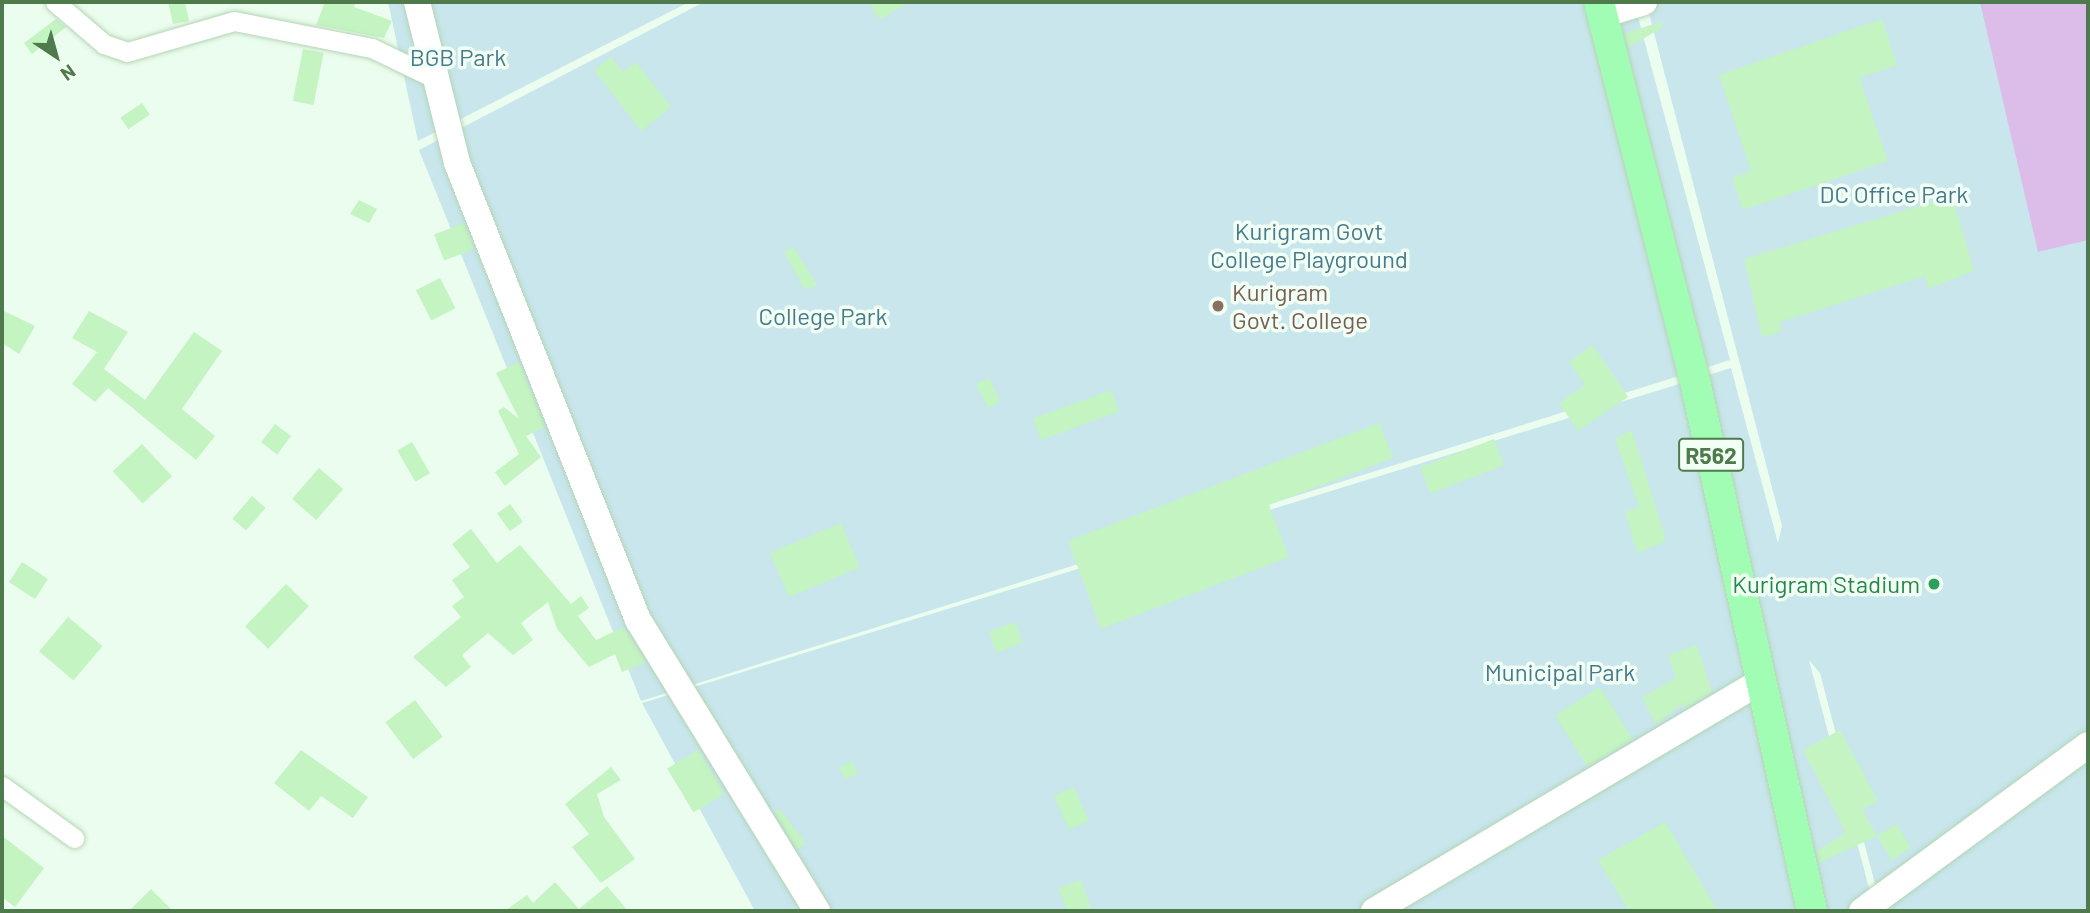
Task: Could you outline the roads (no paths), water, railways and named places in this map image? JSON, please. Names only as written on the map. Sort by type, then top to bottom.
[{"type":"main road","name":"R562","points":[[1601,8],[1695,381],[1758,683],[1812,911]]},
{"type":"street","points":[[55,2],[104,44],[127,52],[234,20],[372,48],[436,79]]},
{"type":"street","points":[[417,2],[457,163],[638,620],[817,911]]},
{"type":"street","points":[[1601,8],[1644,2]]},
{"type":"street","points":[[1374,911],[1758,683]]},
{"type":"street","points":[[1862,911],[2088,745]]},
{"type":"street","points":[[2,786],[74,838]]},
{"type":"place","name":"Kurigram Govt. College","points":[[1218,306]]},
{"type":"place","name":"Kurigram Stadium","points":[[1934,584]]},
{"type":"park label","name":"BGB Park","points":[[458,57]]},
{"type":"park label","name":"DC Office Park","points":[[1894,194]]},
{"type":"park label","name":"Kurigram Govt College Playground","points":[[1309,245]]},
{"type":"park label","name":"College Park","points":[[823,316]]},
{"type":"park label","name":"Municipal Park","points":[[1560,672]]}]
